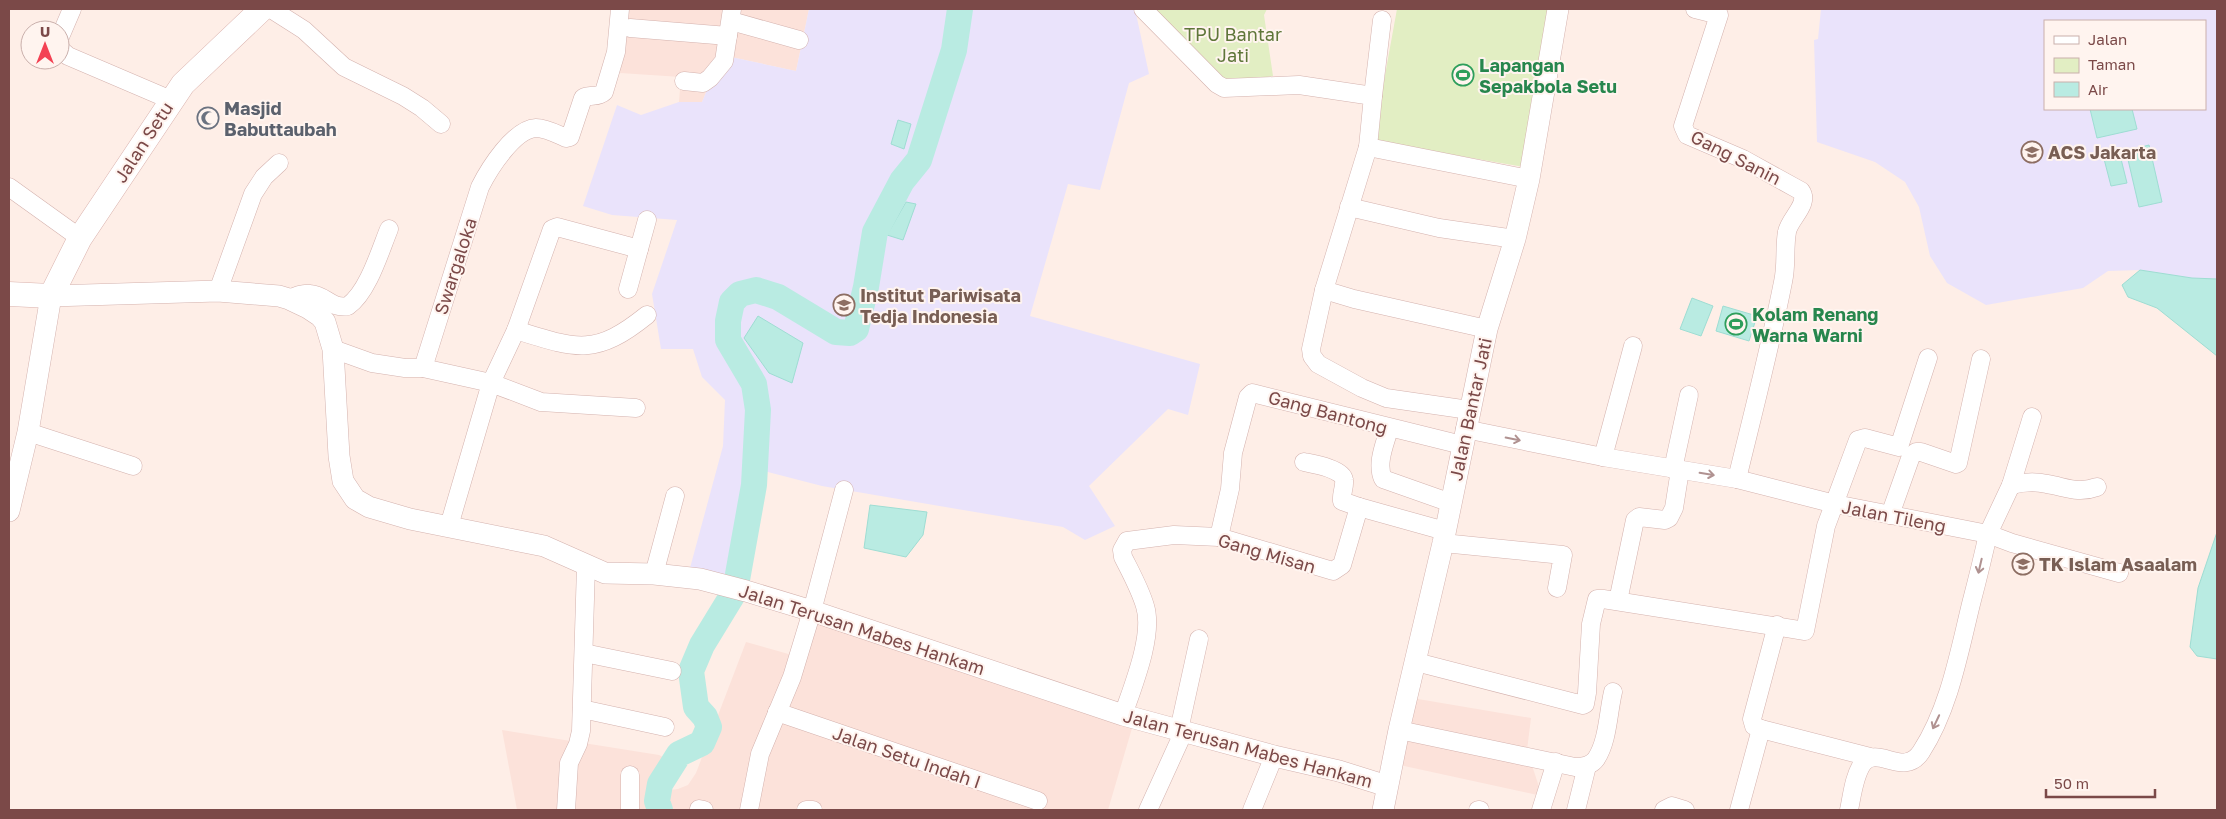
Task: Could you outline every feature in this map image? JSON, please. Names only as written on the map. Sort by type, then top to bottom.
[{"type":"main road","name":"Jalan Setu","points":[[52,296],[80,238],[171,100],[192,74],[262,9]]},
{"type":"main road","points":[[9,294],[52,296]]},
{"type":"street","points":[[271,9],[304,30],[344,67],[403,96],[422,108],[441,124]]},
{"type":"street","name":"Swargaloka","points":[[423,368],[480,187],[490,166],[526,130],[537,128],[566,138],[570,137],[583,98],[587,96],[600,96],[604,92],[616,52],[620,9]]},
{"type":"street","points":[[1143,9],[1217,84],[1224,88],[1299,86],[1373,96]]},
{"type":"street","name":"Jalan Bantar Jati","points":[[1384,810],[1387,786],[1444,537],[1465,428],[1487,329],[1515,239],[1529,179],[1558,9]]},
{"type":"street","name":"Gang Sanin","points":[[1695,9],[1720,12],[1683,126],[1687,135],[1743,159],[1803,194],[1803,200],[1786,232],[1783,281],[1737,479]]},
{"type":"street","points":[[1382,20],[1368,147],[1324,290],[1311,349],[1312,356],[1318,364],[1362,388],[1386,398],[1404,402],[1465,428]]},
{"type":"street","points":[[684,81],[703,83],[710,78],[724,61],[730,22]]},
{"type":"street","points":[[630,28],[730,22],[799,40]]},
{"type":"street","points":[[70,57],[171,100]]},
{"type":"street","points":[[1368,147],[1529,179]]},
{"type":"street","points":[[218,290],[253,194],[264,177],[279,163]]},
{"type":"street","points":[[9,187],[80,238]]},
{"type":"street","points":[[1349,208],[1439,228],[1515,239]]},
{"type":"street","points":[[628,289],[647,220]]},
{"type":"street","points":[[449,526],[491,383],[516,330],[550,232],[554,227],[639,249]]},
{"type":"street","points":[[9,511],[28,432],[52,296],[218,290],[289,299],[310,294],[320,297],[334,306],[348,306],[358,296],[367,282],[389,228]]},
{"type":"street","points":[[1324,290],[1354,299],[1487,329]]},
{"type":"street","points":[[289,299],[320,316],[328,330],[333,349],[372,362],[406,368],[423,368],[491,383],[541,402],[636,408]]},
{"type":"street","points":[[516,330],[552,342],[577,346],[608,341],[626,331],[647,315]]},
{"type":"street","points":[[1603,458],[1633,346]]},
{"type":"street","name":"Jalan Terusan Mabes Hankam","points":[[333,349],[339,456],[343,481],[355,499],[369,507],[410,519],[544,546],[605,573],[618,575],[654,574],[700,579],[746,591],[812,611],[1123,715],[1274,756],[1339,771],[1387,786]]},
{"type":"street","points":[[1416,662],[1583,705],[1585,704],[1587,693],[1591,624],[1594,603],[1597,599],[1777,625],[1803,632],[1807,630],[1826,526],[1858,440],[1864,438],[1899,447],[1928,358]]},
{"type":"street","points":[[1890,515],[1911,456],[1916,452],[1958,463],[1981,359]]},
{"type":"street","name":"Gang Bantong","points":[[1219,537],[1230,489],[1233,453],[1250,394],[1255,393],[1389,428],[1465,428]]},
{"type":"street","points":[[1618,601],[1635,520],[1639,517],[1665,520],[1669,518],[1674,508],[1676,469],[1689,395]]},
{"type":"street","points":[[1777,625],[1752,719],[1754,726],[1761,730],[1870,757],[1906,763],[1914,760],[1925,745],[1948,690],[1964,636],[1988,534],[2011,485],[2032,417]]},
{"type":"street","points":[[1389,428],[1380,464],[1380,472],[1383,479],[1451,503]]},
{"type":"street","name":"Jalan Tileng","points":[[1465,428],[1603,458],[1737,479],[1835,504],[1988,534],[2012,543],[2119,573]]},
{"type":"street","points":[[28,432],[133,466]]},
{"type":"street","points":[[1304,462],[1333,470],[1342,475],[1344,480],[1342,501],[1444,537],[1563,555],[1557,588]]},
{"type":"street","points":[[2011,485],[2022,482],[2048,484],[2075,492],[2097,487]]},
{"type":"street","points":[[749,810],[760,754],[792,677],[812,611],[844,490]]},
{"type":"street","points":[[654,574],[675,496]]},
{"type":"street","name":"Gang Misan","points":[[1123,715],[1139,669],[1148,621],[1145,606],[1123,557],[1124,544],[1131,539],[1174,535],[1219,537],[1333,571],[1342,565],[1359,507]]},
{"type":"street","points":[[566,810],[569,764],[580,737],[586,566]]},
{"type":"street","points":[[1148,810],[1182,731],[1199,639]]},
{"type":"street","points":[[584,653],[672,671]]},
{"type":"street","points":[[1399,730],[1575,767],[1587,766],[1596,760],[1601,747],[1613,692]]},
{"type":"street","points":[[582,709],[665,727]]},
{"type":"street","name":"Jalan Setu Indah I","points":[[777,712],[1038,801]]},
{"type":"street","points":[[1739,810],[1761,730]]},
{"type":"street","points":[[1252,810],[1274,756]]},
{"type":"street","points":[[1848,810],[1861,766],[1870,757]]},
{"type":"street","points":[[1541,810],[1556,762]]},
{"type":"street","points":[[1576,810],[1587,766]]},
{"type":"street","points":[[630,775],[630,810]]},
{"type":"street","points":[[1664,810],[1672,806],[1685,810]]},
{"type":"street","points":[[806,810],[813,810]]},
{"type":"shaded area","points":[[627,9],[809,9],[796,71],[731,57],[709,85],[702,102],[679,102],[681,77],[620,73]]},
{"type":"shaded area","name":"Institut Pariwisata Tedja Indonesia","points":[[809,9],[1135,9],[1149,74],[1129,83],[1100,190],[1068,184],[1030,316],[1200,364],[1188,415],[1168,409],[1089,486],[1115,526],[1085,540],[1063,527],[822,486],[764,471],[744,583],[690,568],[723,446],[725,400],[702,377],[693,349],[661,349],[652,294],[677,220],[612,215],[583,206],[617,105],[641,115],[679,102],[702,102],[709,85],[731,57],[796,71]]},
{"type":"shaded area","name":"ACS Jakarta","points":[[1821,9],[2217,9],[2217,279],[2192,278],[2140,270],[2108,271],[2083,288],[1986,305],[1947,283],[1930,256],[1919,207],[1905,182],[1875,162],[1817,142],[1814,40],[1818,39]]},
{"type":"shaded area","points":[[821,615],[1135,718],[1108,810],[517,810],[502,730],[659,755],[665,758],[661,775],[662,791],[678,789],[688,785],[696,773],[746,642],[799,657]]},
{"type":"shaded area","points":[[1412,698],[1531,718],[1527,750],[1542,796],[1395,764]]},
{"type":"green space","name":"TPU Bantar Jati","points":[[1151,9],[1267,9],[1264,15],[1273,76],[1223,83]]},
{"type":"green space","name":"Lapangan Sepakbola Setu","points":[[1397,9],[1553,9],[1524,167],[1373,141]]},
{"type":"water","points":[[2090,110],[2132,110],[2137,129],[2097,138]]},
{"type":"water","points":[[898,120],[911,124],[904,149],[891,144]]},
{"type":"water","points":[[2149,145],[2162,202],[2139,207],[2126,151]]},
{"type":"water","points":[[2119,151],[2127,183],[2111,186],[2103,155]]},
{"type":"water","points":[[906,202],[916,204],[903,240],[887,235]]},
{"type":"water","points":[[2140,270],[2192,278],[2217,279],[2217,356],[2157,308],[2128,297],[2122,285]]},
{"type":"water","name":"Kolam Renang Warna Warni","points":[[1692,298],[1713,306],[1701,336],[1680,329]]},
{"type":"water","name":"Kolam Renang Warna Warni","points":[[1723,306],[1757,316],[1749,341],[1716,331]]},
{"type":"water","points":[[758,316],[803,343],[792,383],[769,373],[744,338]]},
{"type":"water","points":[[870,505],[927,512],[923,535],[906,557],[864,548]]},
{"type":"water","points":[[2217,532],[2217,659],[2197,656],[2190,647],[2198,588]]},
{"type":"waterway","points":[[660,810],[657,801],[660,784],[679,754],[702,743],[709,727],[705,717],[696,707],[691,671],[702,645],[735,591],[754,485],[758,410],[754,384],[728,340],[728,321],[732,302],[740,294],[756,290],[778,297],[836,332],[850,333],[856,329],[866,287],[875,232],[902,181],[919,160],[954,50],[960,9]]},
{"type":"place","name":"Lapangan Sepakbola Setu","points":[[1463,75]]},
{"type":"place","name":"Masjid Babuttaubah","points":[[208,118]]},
{"type":"place","name":"ACS Jakarta","points":[[2032,152]]},
{"type":"place","name":"Institut Pariwisata Tedja Indonesia","points":[[844,305]]},
{"type":"place","name":"Kolam Renang Warna Warni","points":[[1736,324]]},
{"type":"place","name":"TK Islam Asaalam","points":[[2023,564]]}]
